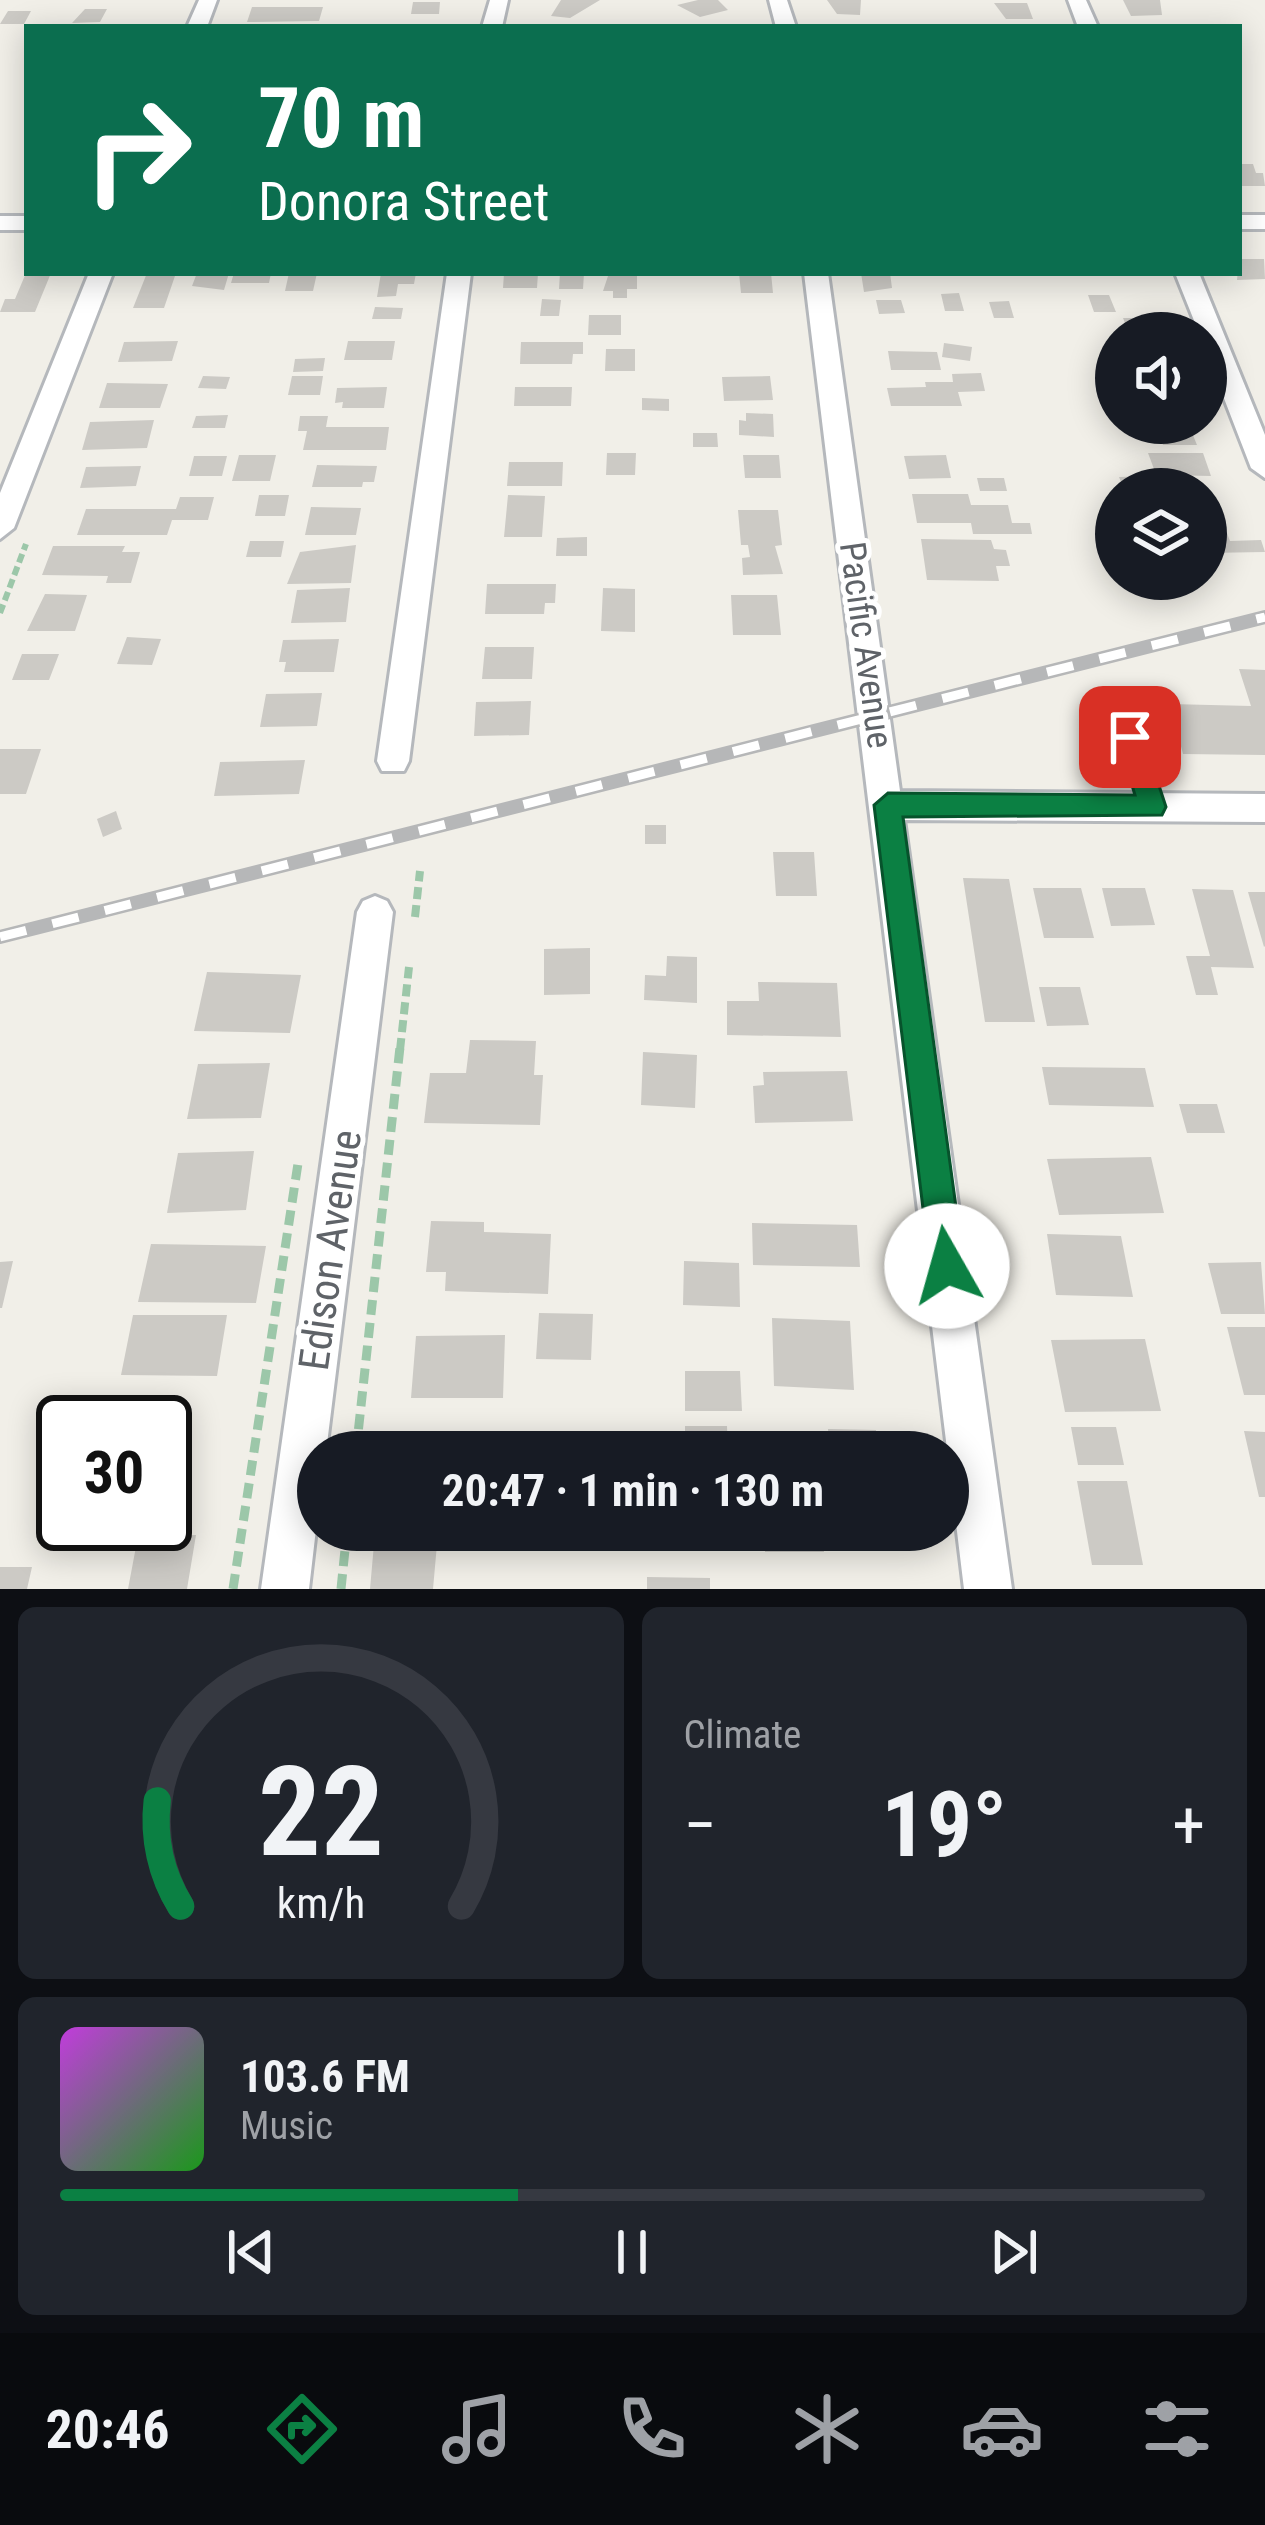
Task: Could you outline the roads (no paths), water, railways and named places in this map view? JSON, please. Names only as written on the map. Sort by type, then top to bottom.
[{"type":"street","points":[[0,528],[100,276]]},
{"type":"street","points":[[393,761],[459,276]]},
{"type":"street","name":"Pacific Avenue","points":[[816,276],[988,1589]]},
{"type":"street","points":[[1187,276],[1265,468]]},
{"type":"street","points":[[888,805],[1265,808]]},
{"type":"street","name":"Edison Avenue","points":[[285,1589],[374,912]]},
{"type":"lane","points":[[1130,737],[1152,807]]},
{"type":"railway","points":[[0,937],[1265,617],[1257,619]]}]
